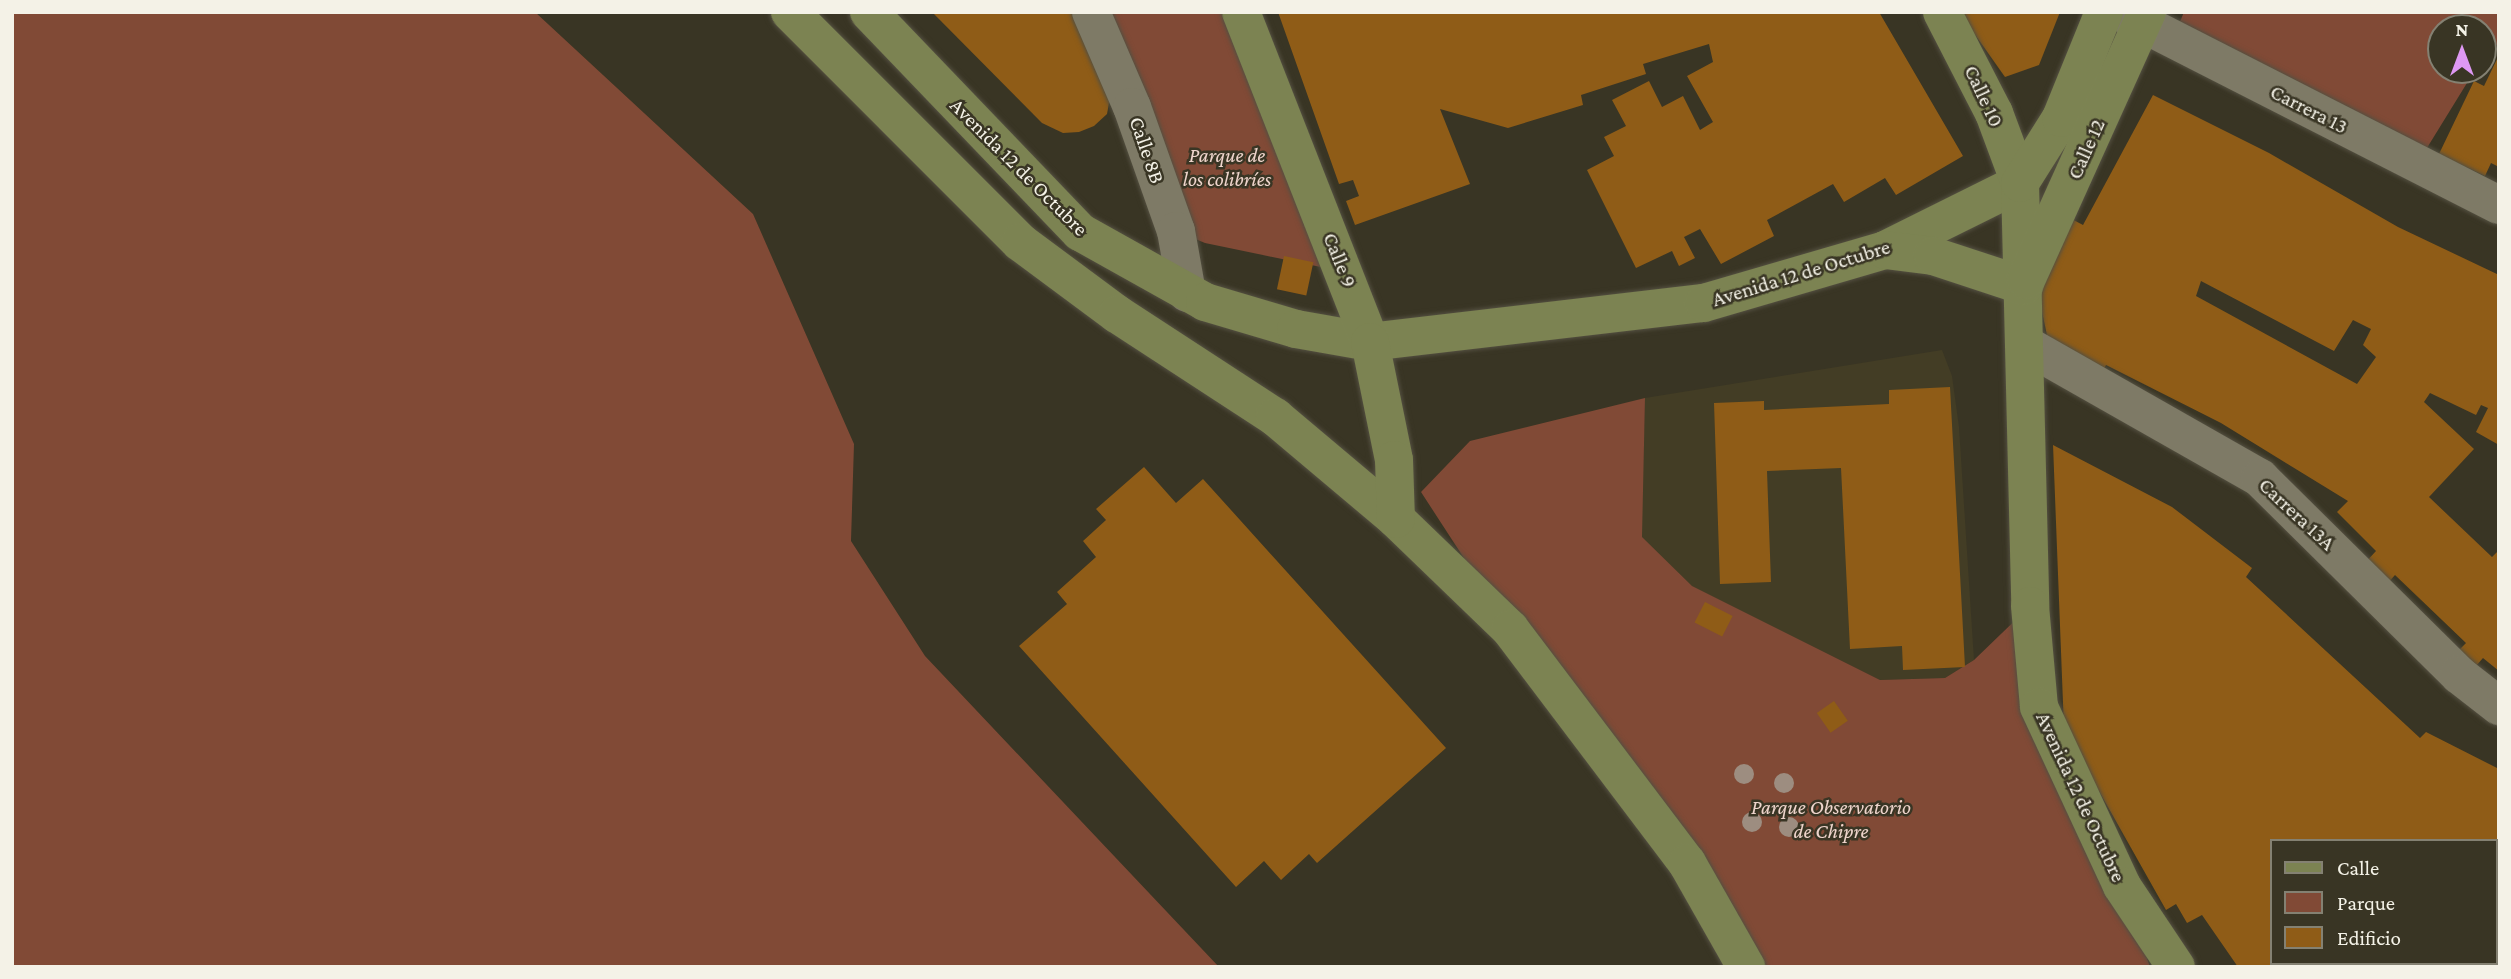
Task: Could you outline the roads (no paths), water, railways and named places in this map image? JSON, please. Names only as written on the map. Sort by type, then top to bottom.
[{"type":"main road","points":[[790,12],[1020,242],[1117,314],[1275,417],[1396,519],[1510,629],[1687,863],[1746,967]]},
{"type":"main road","name":"Avenida 12 de Octubre","points":[[869,12],[1080,232],[1187,293],[1296,329],[1370,342],[1704,303],[1885,250],[2020,183],[2030,592],[2039,707],[2122,886],[2176,967]]},
{"type":"main road","name":"Calle 9","points":[[1241,12],[1370,342],[1394,460],[1396,519]]},
{"type":"main road","name":"Calle 10","points":[[1942,12],[1994,113],[2020,183]]},
{"type":"main road","name":"Calle 12","points":[[2020,183],[2061,118],[2104,12]]},
{"type":"main road","name":"Calle 12","points":[[2024,286],[2136,16]]},
{"type":"main road","points":[[1885,250],[1944,259],[2024,286]]},
{"type":"street","name":"Calle 8B","points":[[1091,12],[1132,107],[1176,231],[1187,293]]},
{"type":"street","name":"Carrera 13","points":[[2136,16],[2499,205]]},
{"type":"street","name":"Carrera 13A","points":[[2026,345],[2260,478],[2459,675],[2499,706]]},
{"type":"park label","name":"Parque de los colibríes","points":[[1227,167]]},
{"type":"park label","name":"Parque Observatorio de Chipre","points":[[1831,819]]}]
